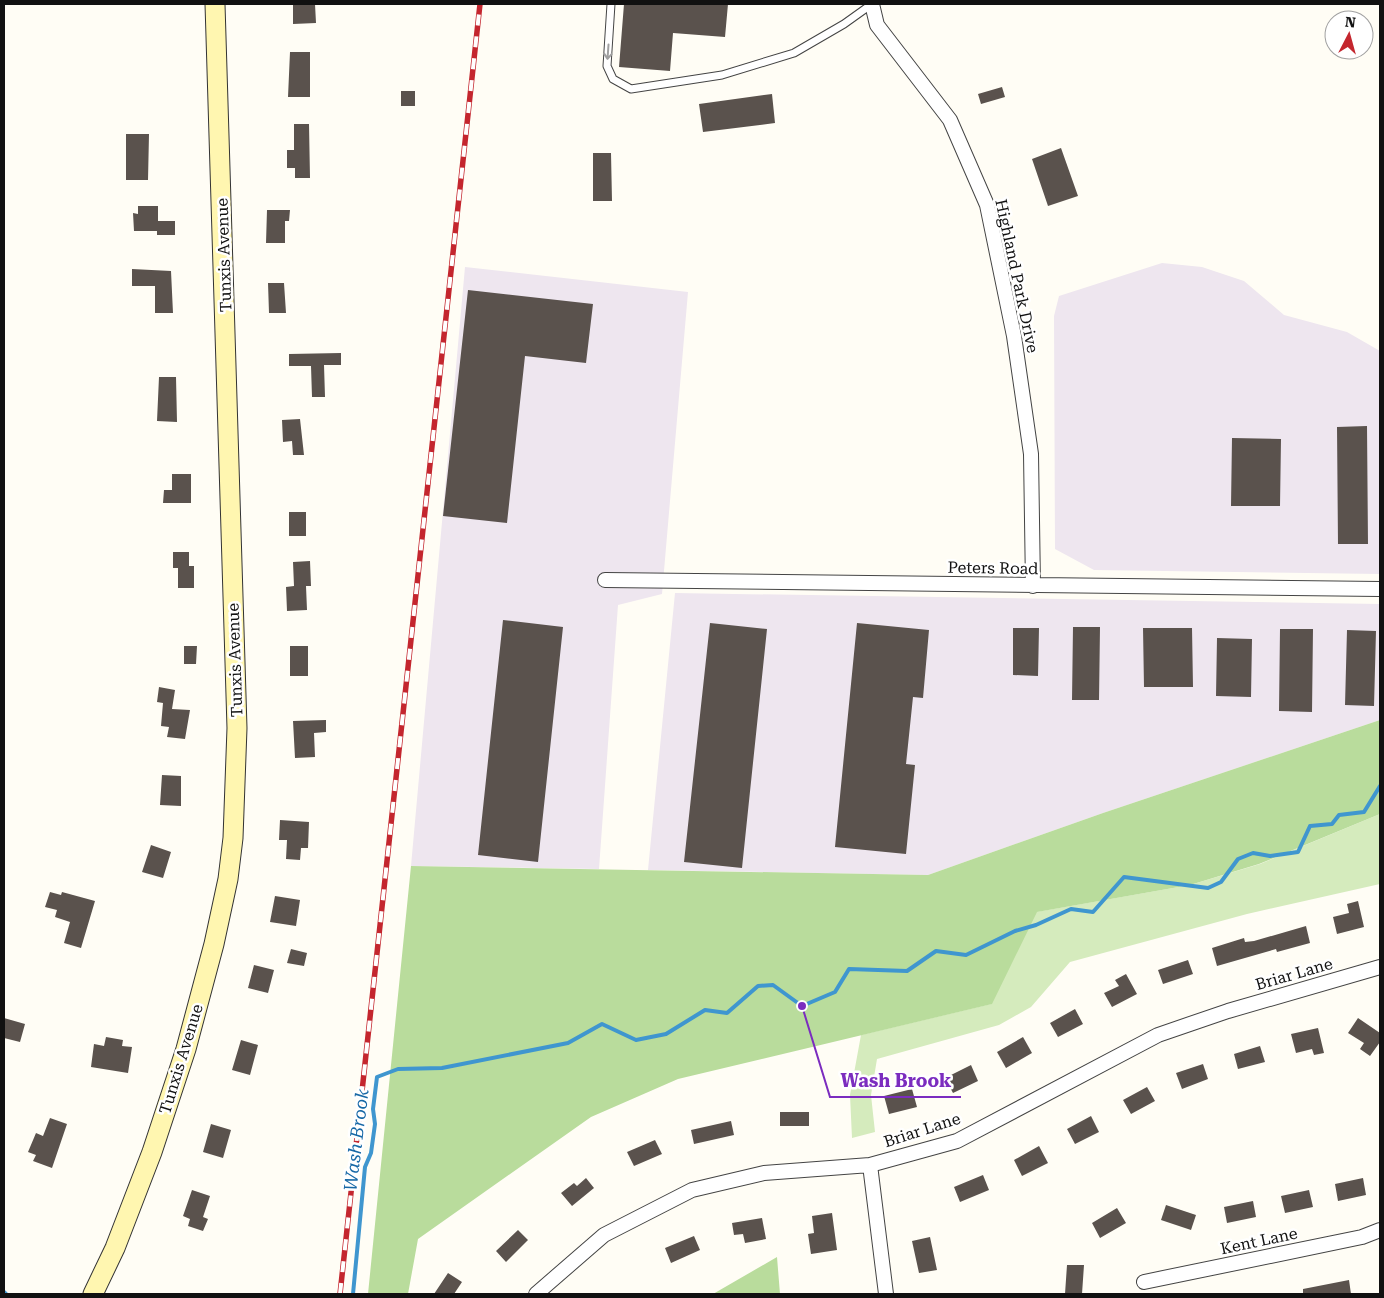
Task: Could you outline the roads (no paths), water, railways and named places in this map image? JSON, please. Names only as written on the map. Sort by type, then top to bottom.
[{"type":"main road","name":"Tunxis Avenue","points":[[93,1294],[138,1193],[186,1049],[218,928],[233,838],[237,728],[215,4]]},
{"type":"street","name":"Highland Park Drive","points":[[872,4],[877,25],[950,120],[987,205],[1014,336],[1031,454],[1033,586]]},
{"type":"street","name":"Peters Road","points":[[606,580],[1380,590]]},
{"type":"street","name":"Briar Lane","points":[[536,1294],[604,1236],[692,1190],[764,1173],[870,1165],[957,1141],[1158,1035],[1228,1011],[1380,967]]},
{"type":"street","points":[[870,1165],[886,1294]]},
{"type":"street","name":"Kent Lane","points":[[1144,1282],[1362,1237],[1380,1230]]},
{"type":"lane","points":[[611,4],[607,66],[613,79],[631,89],[722,76],[794,53],[844,24],[872,4]]},
{"type":"waterway","name":"Wash Brook","points":[[353,1294],[365,1167],[371,1153],[375,1124],[373,1109],[377,1077],[398,1069],[442,1068],[568,1043],[602,1024],[636,1040],[666,1034],[705,1010],[727,1013],[758,986],[773,985],[802,1006],[835,992],[849,969],[907,971],[936,951],[966,955],[1015,931],[1036,925],[1071,909],[1093,912],[1124,877],[1208,888],[1221,882],[1238,859],[1253,853],[1270,856],[1298,852],[1310,826],[1332,824],[1339,815],[1364,812],[1380,786]]},
{"type":"railway","points":[[340,1294],[480,4]]},
{"type":"place","name":"Wash Brook","points":[[802,1006]]}]
